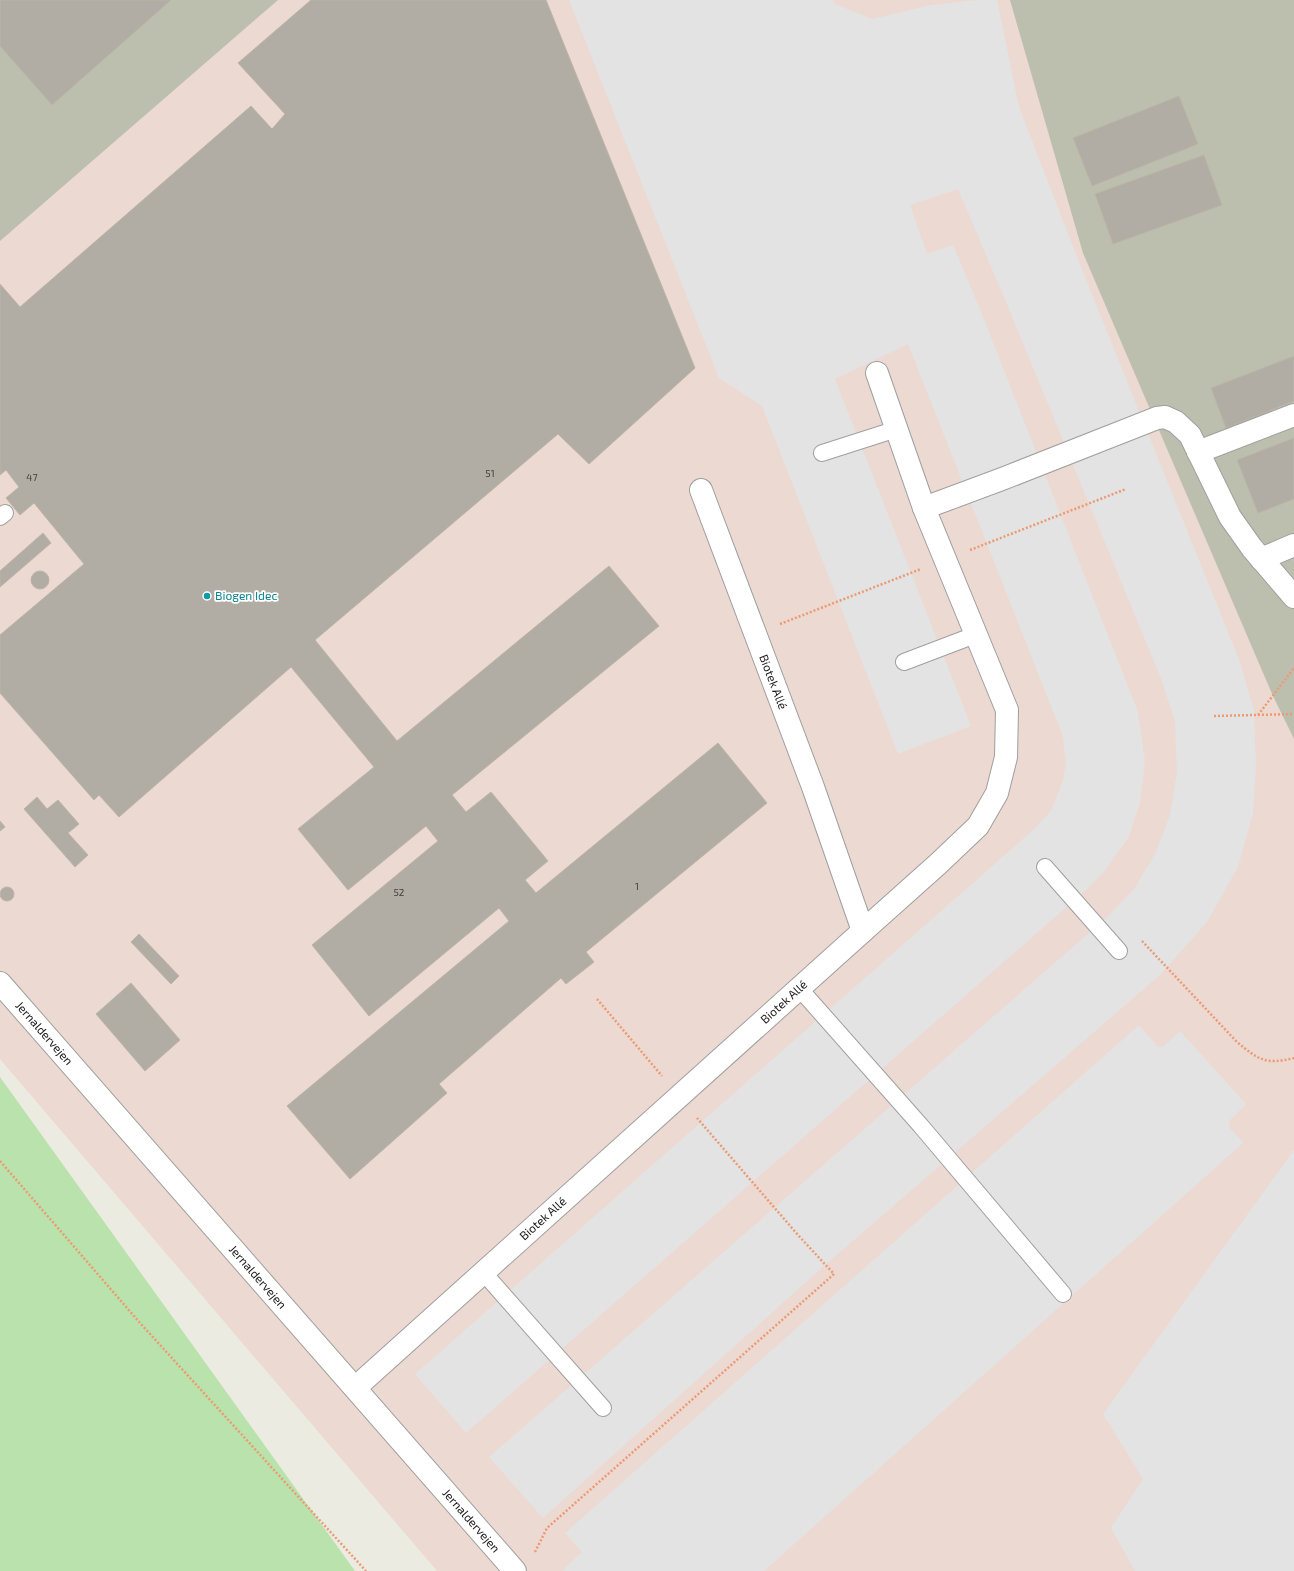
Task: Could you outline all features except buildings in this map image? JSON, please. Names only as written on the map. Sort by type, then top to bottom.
[{"type":"street","points":[[863,931],[978,826],[997,794],[1006,757],[1007,710],[924,508],[878,373]]},
{"type":"street","points":[[1198,452],[1294,416]]},
{"type":"street","points":[[924,508],[1157,418],[1165,418],[1176,422],[1190,435],[1230,517],[1261,559],[1294,597]]},
{"type":"street","name":"Biotek Allé","points":[[355,1388],[863,931],[813,787],[701,490]]},
{"type":"street","points":[[1261,559],[1294,545]]},
{"type":"street","name":"Jernaldervejen","points":[[0,983],[515,1571]]},
{"type":"lane","points":[[822,453],[897,429]]},
{"type":"lane","points":[[904,662],[976,635]]},
{"type":"lane","points":[[1045,867],[1119,951]]},
{"type":"lane","points":[[799,988],[921,1126],[1063,1294]]},
{"type":"lane","points":[[483,1272],[603,1408]]},
{"type":"path","points":[[1258,715],[1294,668]]},
{"type":"path","points":[[1214,716],[1294,714]]},
{"type":"path","points":[[1136,935],[1237,1042],[1254,1056],[1263,1061],[1272,1062],[1294,1058]]},
{"type":"path","points":[[534,1553],[547,1528],[834,1274],[798,1235],[678,1096],[597,999]]},
{"type":"path","points":[[0,1161],[140,1323],[366,1571]]},
{"type":"shaded area","points":[[0,0],[1294,0],[1294,1571],[437,1571],[0,1059]]},
{"type":"shaded area","points":[[0,0],[278,0],[0,241]]},
{"type":"shaded area","points":[[569,0],[833,0],[835,4],[872,19],[931,5],[977,0],[997,0],[1019,107],[1081,267],[1240,662],[1254,712],[1256,768],[1253,813],[1238,867],[1207,922],[1160,975],[824,1266],[543,1518],[489,1457],[1106,918],[1134,889],[1156,852],[1170,815],[1177,772],[1175,722],[1162,681],[958,189],[910,205],[927,254],[953,245],[980,309],[1138,712],[1145,762],[1140,802],[1128,838],[1104,872],[1086,890],[466,1433],[415,1374],[1032,831],[1051,811],[1063,781],[1066,761],[1062,734],[908,344],[835,379],[971,726],[898,754],[762,406],[719,378]]},
{"type":"shaded area","points":[[1010,0],[1294,0],[1294,739],[1273,696],[1083,253]]},
{"type":"shaded area","points":[[1139,1025],[1158,1047],[1164,1046],[1180,1031],[1246,1104],[1229,1121],[1230,1128],[1243,1143],[764,1571],[562,1571],[582,1552],[565,1533]]},
{"type":"shaded area","points":[[1294,1150],[1294,1571],[1135,1571],[1111,1528],[1143,1479],[1103,1414]]},
{"type":"green space","points":[[0,1077],[355,1571],[0,1571]]},
{"type":"place","name":"Biogen Idec","points":[[207,596]]}]
